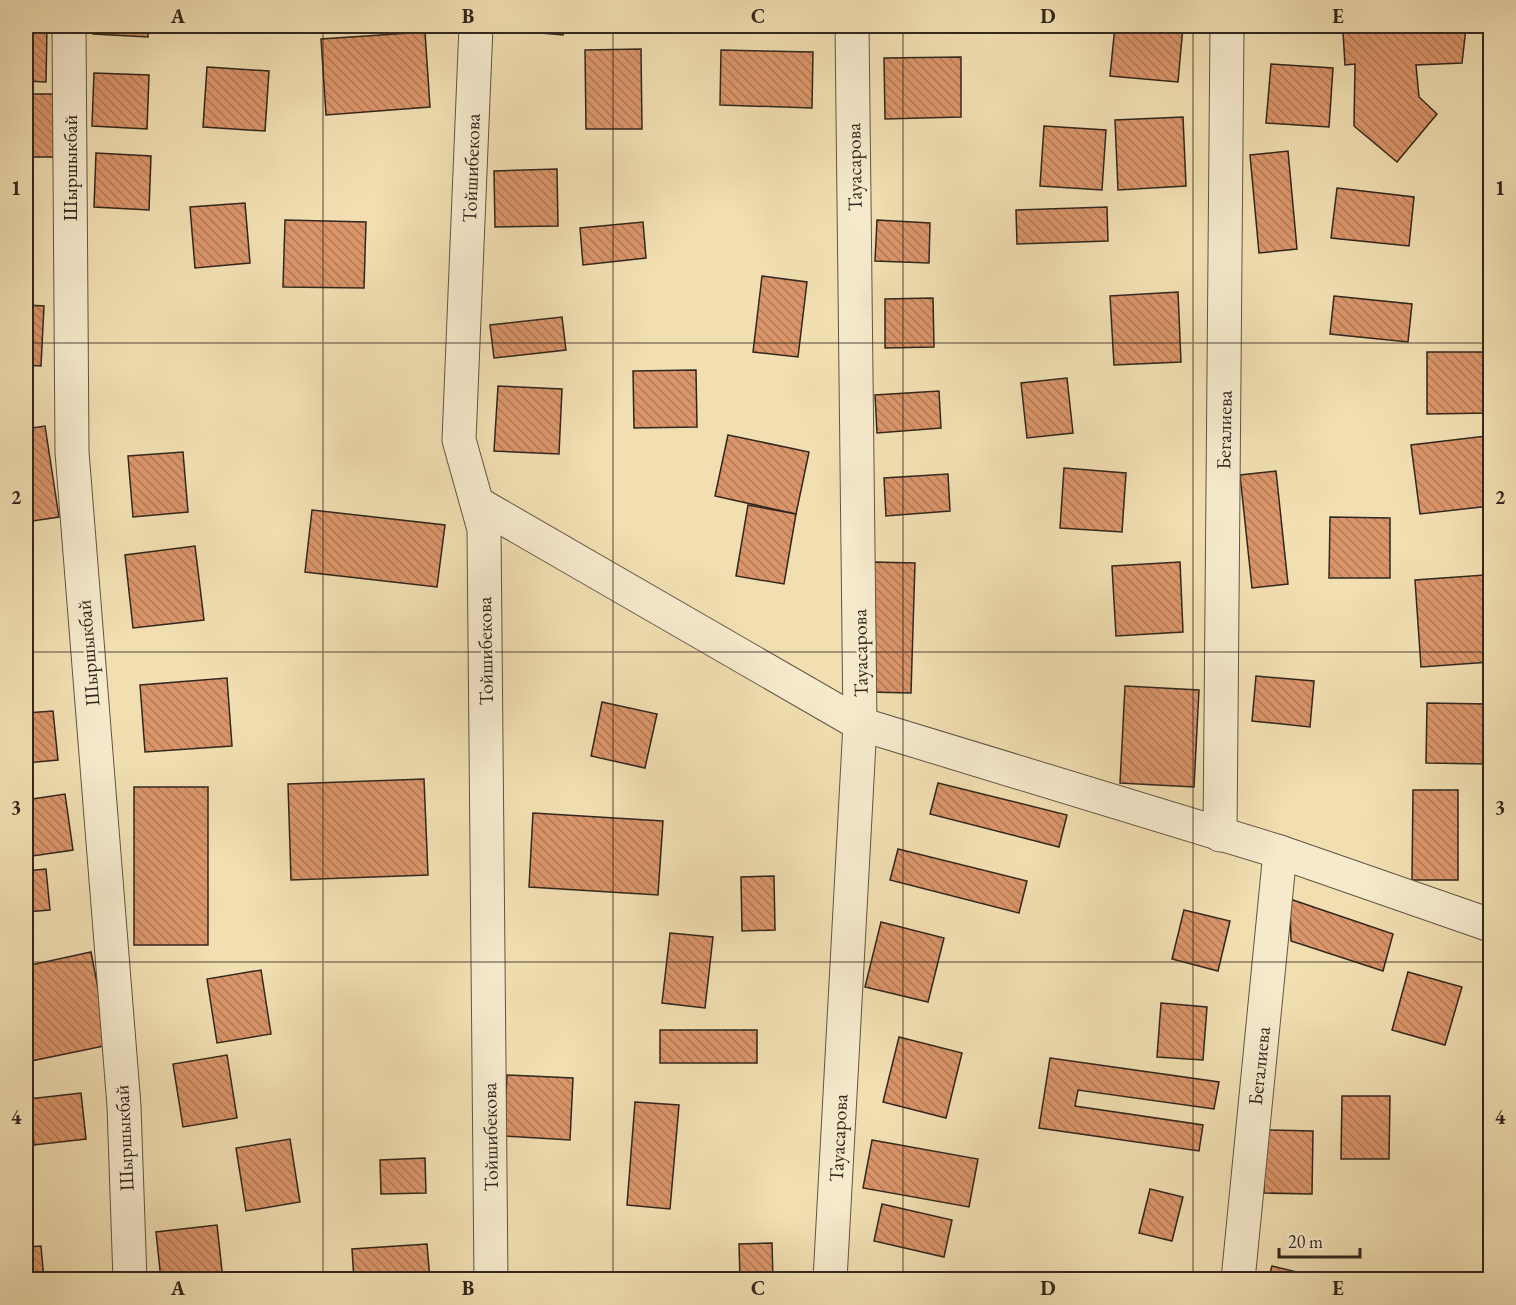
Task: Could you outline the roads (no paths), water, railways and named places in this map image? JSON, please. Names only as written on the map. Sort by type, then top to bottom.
[{"type":"street","name":"Шыршыкбай","points":[[69,26],[72,452],[124,1106],[130,1280]]},
{"type":"street","name":"Тойшибекова","points":[[476,26],[459,440],[484,529],[491,1280]]},
{"type":"street","name":"Тауасарова","points":[[830,1280],[860,724],[852,26]]},
{"type":"street","name":"Бегалиева","points":[[1220,835],[1227,26]]},
{"type":"street","points":[[477,503],[860,724],[1280,852],[1491,925]]},
{"type":"street","name":"Бегалиева","points":[[1238,1280],[1280,852]]}]
